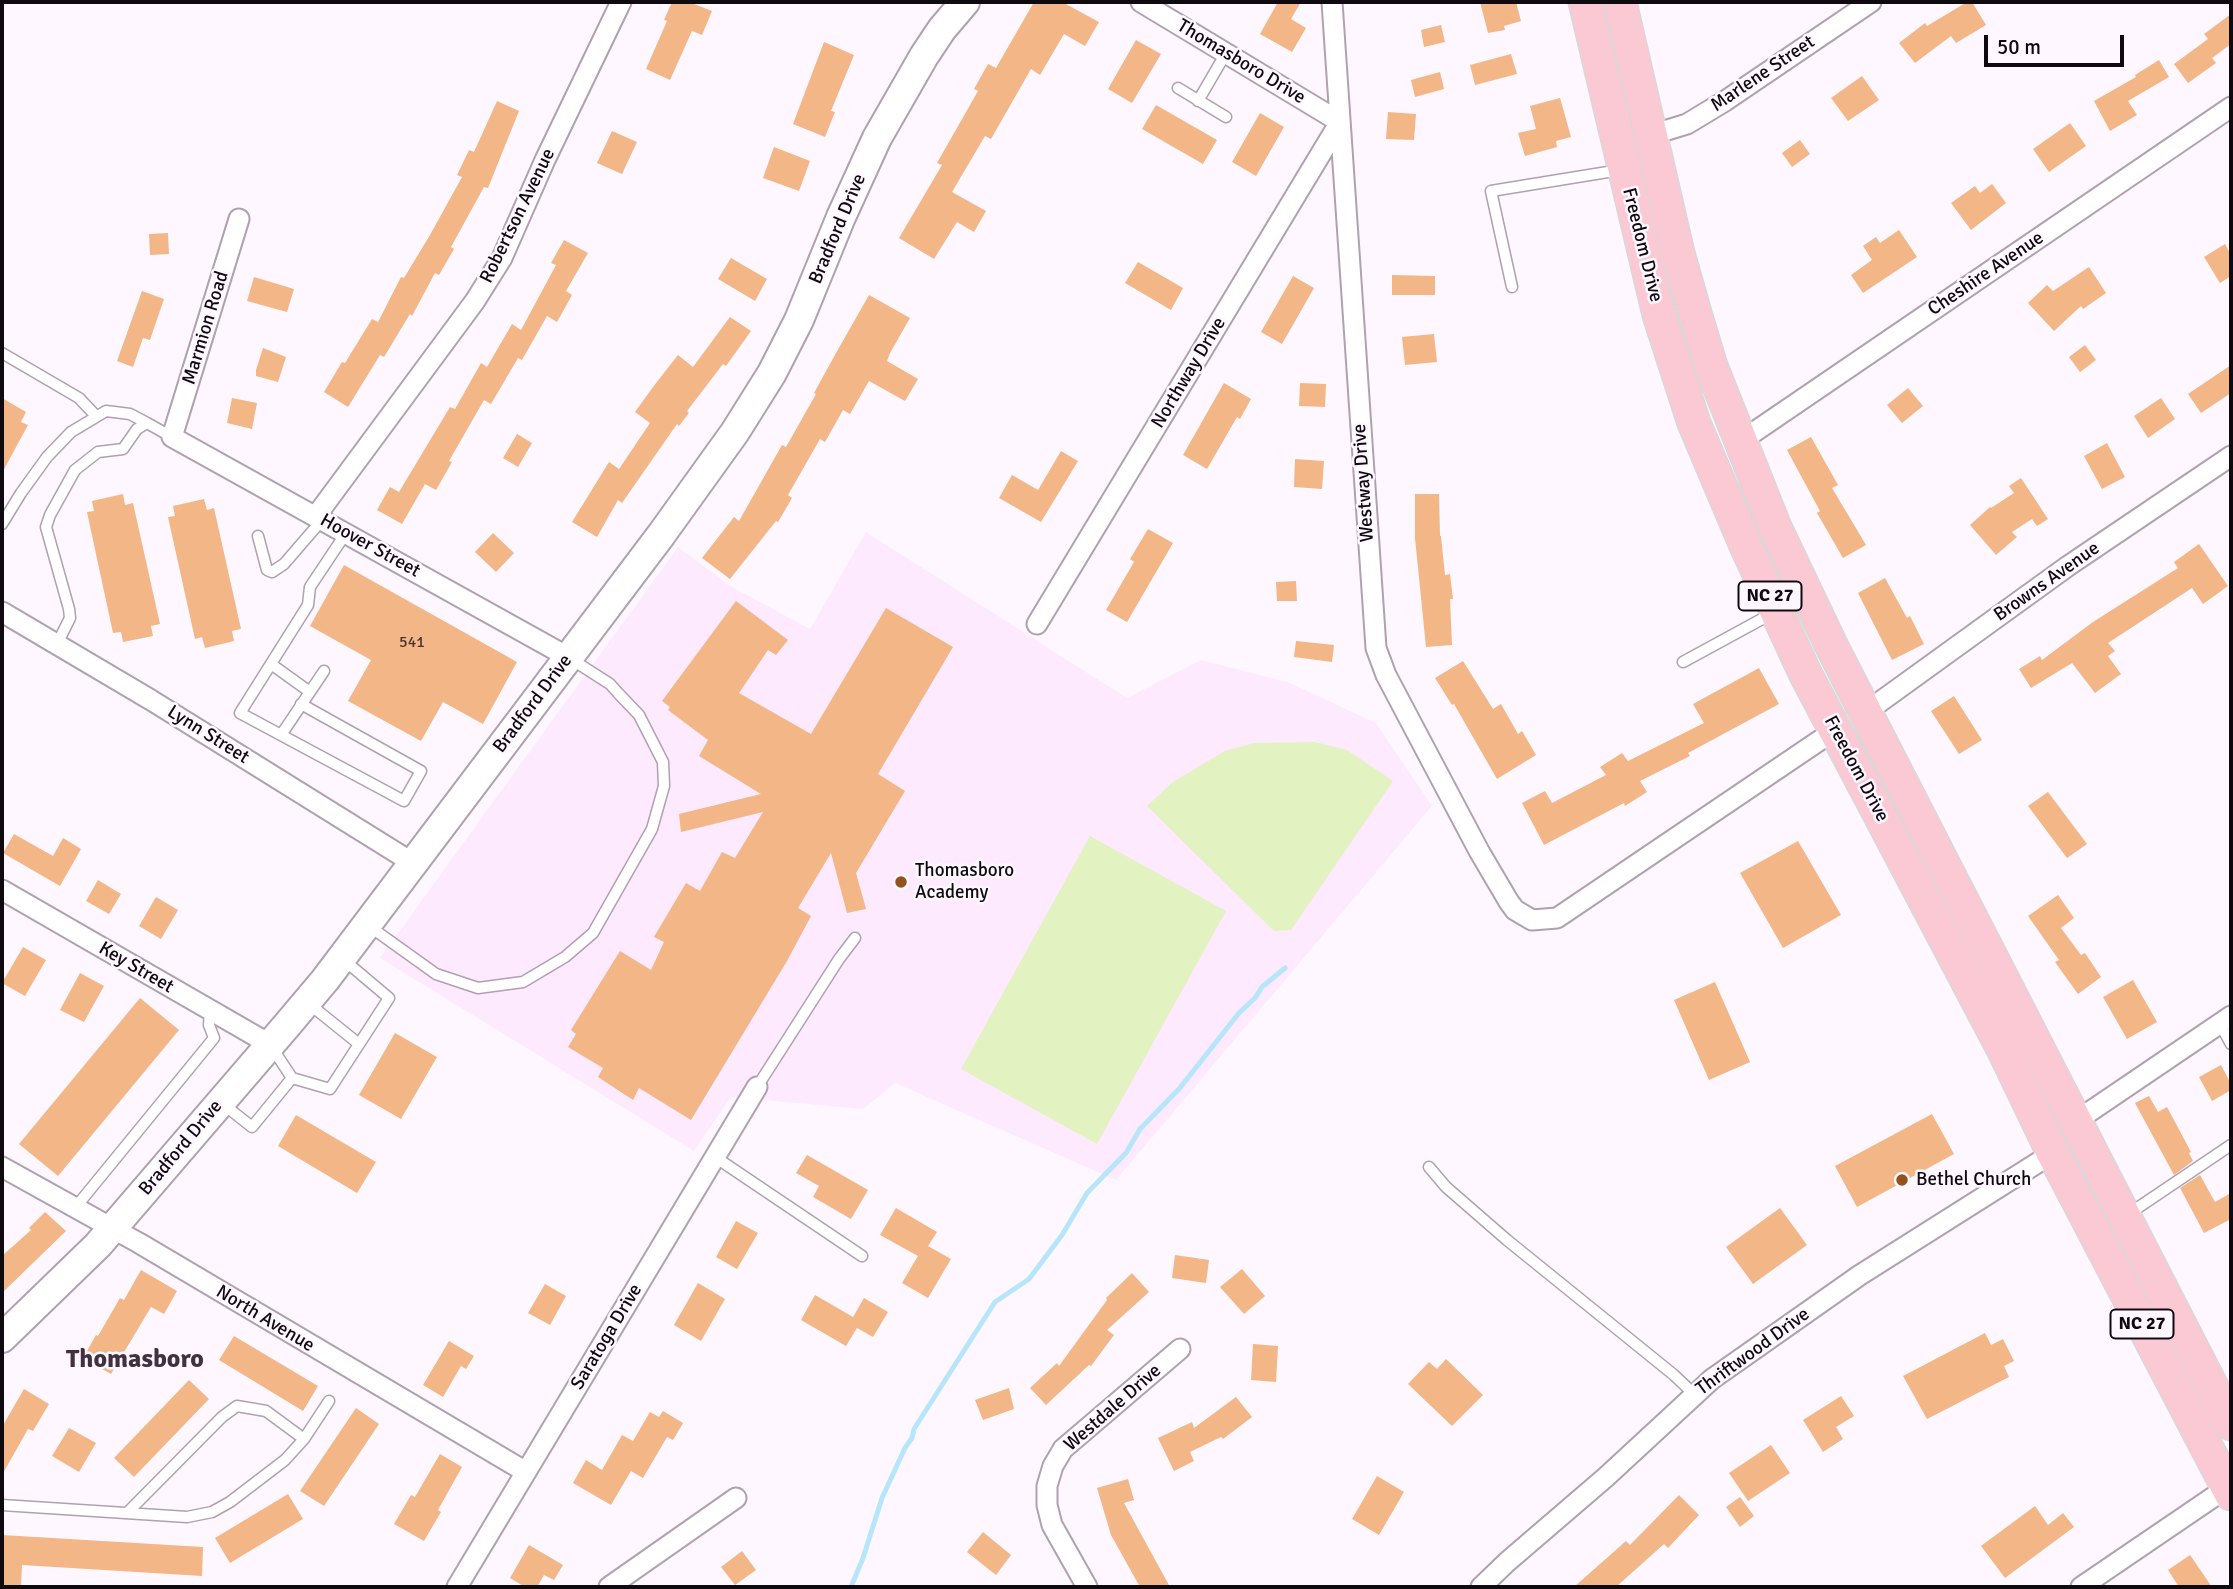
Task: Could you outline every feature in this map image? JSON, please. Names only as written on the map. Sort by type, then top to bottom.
[{"type":"main road","name":"Freedom Drive","points":[[1585,2],[1659,315],[1694,423],[1746,546],[1805,673],[2002,1048],[2053,1153],[2229,1491]]},
{"type":"main road","name":"Freedom Drive","points":[[1620,2],[1678,253],[1695,313],[1711,366],[1774,525],[1866,712],[2231,1424]]},
{"type":"main road","points":[[1909,870],[1924,879],[2043,1103],[2063,1117],[2076,1121]]},
{"type":"main road","points":[[2053,1153],[2074,1167],[2087,1181],[2204,1401],[2223,1431],[2231,1436]]},
{"type":"street","name":"Robertson Avenue","points":[[319,517],[475,301],[502,258],[545,160],[621,2]]},
{"type":"street","name":"Bradford Drive","points":[[2,1338],[78,1265],[112,1228],[307,1002],[661,535],[735,432],[772,373],[799,320],[877,138],[924,55],[965,2]]},
{"type":"street","name":"Thomasboro Drive","points":[[1141,2],[1340,122]]},
{"type":"street","name":"Westway Drive","points":[[1332,2],[1376,648],[1385,675],[1509,902],[1532,920],[1557,918],[1835,730]]},
{"type":"street","name":"Marlene Street","points":[[1651,135],[1687,124],[1871,2]]},
{"type":"street","name":"Cheshire Avenue","points":[[1741,441],[2231,107]]},
{"type":"street","name":"Northway Drive","points":[[1037,624],[1340,122]]},
{"type":"street","name":"Marmion Road","points":[[172,437],[239,219]]},
{"type":"street","name":"Hoover Street","points":[[172,437],[568,657]]},
{"type":"street","name":"Browns Avenue","points":[[1866,712],[2068,566],[2231,456]]},
{"type":"street","name":"Lynn Street","points":[[2,612],[412,863]]},
{"type":"street","name":"Key Street","points":[[2,890],[271,1045]]},
{"type":"street","points":[[2076,1121],[2226,1020]]},
{"type":"street","name":"Saratoga Drive","points":[[457,1587],[757,1087]]},
{"type":"street","name":"Thriftwood Drive","points":[[1481,1587],[1606,1477],[1694,1394],[1860,1275],[2053,1153]]},
{"type":"street","name":"North Avenue","points":[[2,1167],[112,1228],[526,1472]]},
{"type":"street","name":"Westdale Drive","points":[[1087,1587],[1052,1525],[1047,1506],[1047,1486],[1053,1466],[1063,1450],[1180,1349]]},
{"type":"street","points":[[2081,1587],[2229,1491]]},
{"type":"street","points":[[610,1587],[736,1498]]},
{"type":"lane","points":[[1198,101],[1226,53]]},
{"type":"lane","points":[[1178,88],[1226,117]]},
{"type":"lane","points":[[1512,287],[1491,191],[1624,169]]},
{"type":"lane","points":[[2,353],[79,398],[96,416]]},
{"type":"lane","points":[[2,524],[20,493],[47,457],[71,432],[96,416],[106,411],[130,414],[172,437]]},
{"type":"lane","points":[[57,644],[70,618],[46,527],[50,515],[75,470],[97,452],[123,449],[137,429],[147,424]]},
{"type":"lane","points":[[258,536],[267,570],[272,572],[284,564],[319,517]]},
{"type":"lane","points":[[301,704],[421,771],[404,801],[240,713],[308,605],[310,587],[346,533]]},
{"type":"lane","points":[[1683,662],[1777,611]]},
{"type":"lane","points":[[367,924],[436,974],[478,988],[523,982],[565,957],[593,933],[652,829],[664,786],[663,761],[639,715],[613,687],[568,657]]},
{"type":"lane","points":[[271,664],[310,692]]},
{"type":"lane","points":[[281,735],[324,671]]},
{"type":"lane","points":[[757,1087],[855,938]]},
{"type":"lane","points":[[271,1045],[292,1078],[330,1088],[388,998],[341,958]]},
{"type":"lane","points":[[307,1002],[359,1044]]},
{"type":"lane","points":[[75,1209],[214,1038],[209,1025],[210,1010]]},
{"type":"lane","points":[[2226,1020],[2231,1044]]},
{"type":"lane","points":[[220,1101],[252,1127],[292,1078]]},
{"type":"lane","points":[[2125,1216],[2231,1145]]},
{"type":"lane","points":[[715,1157],[862,1256]]},
{"type":"lane","points":[[1429,1167],[1446,1187],[1507,1240],[1694,1394]]},
{"type":"lane","points":[[2,1505],[187,1517],[212,1512],[230,1502],[285,1460],[304,1439],[329,1401]]},
{"type":"lane","points":[[127,1513],[222,1417],[237,1406],[266,1411],[304,1439]]},
{"type":"shaded area","name":"Thomasboro Academy","points":[[866,532],[1127,698],[1201,660],[1290,683],[1376,723],[1432,806],[1116,1180],[895,1083],[863,1109],[731,1097],[694,1151],[380,958],[678,547],[730,586],[810,629]]},
{"type":"green space","points":[[1315,742],[1347,750],[1393,781],[1291,930],[1274,931],[1147,806],[1173,782],[1225,751],[1254,743]]},
{"type":"green space","points":[[1090,836],[1226,911],[1097,1144],[961,1069]]},
{"type":"building","points":[[672,2],[689,2],[712,11],[702,35],[692,31],[670,80],[646,69],[667,21],[664,20]]},
{"type":"building","points":[[1034,2],[1062,2],[1099,22],[1085,46],[1064,34],[1040,75],[1031,69],[991,139],[985,136],[952,192],[986,211],[974,232],[957,222],[934,259],[899,238],[942,165],[937,163],[978,91],[974,89],[988,64],[996,68]]},
{"type":"building","points":[[1278,2],[1301,2],[1291,19],[1306,28],[1292,52],[1260,34]]},
{"type":"building","points":[[1480,2],[1516,2],[1521,21],[1504,26],[1505,30],[1488,33]]},
{"type":"building","points":[[1967,2],[1972,2],[1986,25],[1956,43],[1951,36],[1915,63],[1899,43],[1925,23],[1927,26]]},
{"type":"building","points":[[2231,14],[2231,44],[2212,58],[2216,63],[2188,83],[2174,64],[2208,39],[2204,34]]},
{"type":"building","points":[[1441,25],[1445,42],[1424,47],[1421,30]]},
{"type":"building","points":[[1136,40],[1161,54],[1132,103],[1108,89]]},
{"type":"building","points":[[824,42],[854,55],[831,111],[835,112],[825,137],[793,124]]},
{"type":"building","points":[[1511,54],[1517,74],[1475,85],[1470,65]]},
{"type":"building","points":[[2159,60],[2169,77],[2128,101],[2137,115],[2110,131],[2094,101],[2136,77],[2135,75]]},
{"type":"building","points":[[1440,72],[1444,89],[1415,97],[1411,80]]},
{"type":"building","points":[[1862,76],[1879,100],[1848,121],[1831,98]]},
{"type":"building","points":[[1560,98],[1571,137],[1556,141],[1557,147],[1525,156],[1518,133],[1536,129],[1530,106]]},
{"type":"building","points":[[497,101],[519,111],[488,188],[484,187],[439,275],[435,273],[412,316],[410,314],[384,357],[380,355],[348,407],[324,392],[372,319],[378,322],[401,277],[404,278],[430,235],[462,177],[457,175],[469,150],[474,152]]},
{"type":"building","points":[[1156,105],[1217,140],[1203,164],[1142,129]]},
{"type":"building","points":[[1388,112],[1416,114],[1414,140],[1386,139]]},
{"type":"building","points":[[1260,113],[1284,127],[1256,176],[1232,162]]},
{"type":"building","points":[[2070,123],[2086,146],[2049,172],[2033,149]]},
{"type":"building","points":[[612,131],[637,142],[622,174],[597,163]]},
{"type":"building","points":[[1800,140],[1810,154],[1792,167],[1782,153]]},
{"type":"building","points":[[774,147],[810,161],[799,191],[763,178]]},
{"type":"building","points":[[1992,184],[2006,203],[1971,230],[1951,203],[1975,186],[1980,193]]},
{"type":"building","points":[[1899,230],[1917,257],[1863,293],[1851,275],[1872,260],[1863,246],[1876,237],[1880,243]]},
{"type":"building","points":[[168,233],[169,254],[150,255],[149,234]]},
{"type":"building","points":[[564,240],[588,253],[566,291],[572,295],[557,322],[547,316],[522,360],[518,358],[491,404],[484,400],[449,461],[452,462],[436,490],[425,484],[402,524],[377,510],[390,487],[399,492],[450,407],[455,409],[481,363],[487,367],[512,324],[521,330],[556,265],[551,263]]},
{"type":"building","points":[[2225,244],[2231,255],[2231,276],[2220,283],[2204,257]]},
{"type":"building","points":[[731,258],[767,279],[755,301],[718,279]]},
{"type":"building","points":[[1138,262],[1183,288],[1171,310],[1125,283]]},
{"type":"building","points":[[2089,267],[2106,293],[2083,309],[2081,306],[2054,331],[2028,303],[2047,285],[2053,291]]},
{"type":"building","points":[[1392,275],[1435,276],[1435,295],[1392,295]]},
{"type":"building","points":[[1293,276],[1314,288],[1282,344],[1261,332]]},
{"type":"building","points":[[254,277],[294,289],[287,312],[247,301]]},
{"type":"building","points":[[142,291],[164,299],[150,340],[143,338],[133,367],[117,361]]},
{"type":"building","points":[[869,295],[910,318],[887,361],[918,379],[905,401],[869,381],[850,414],[843,410],[825,442],[820,439],[788,495],[792,498],[778,522],[776,521],[730,579],[702,558],[734,517],[739,521],[782,445],[786,447]]},
{"type":"building","points":[[730,317],[751,331],[726,366],[723,364],[687,411],[689,413],[679,426],[677,424],[622,503],[618,500],[597,537],[572,522],[609,462],[619,469],[650,423],[635,412],[653,387],[678,355],[693,367]]},
{"type":"building","points":[[1434,334],[1437,362],[1405,365],[1402,337]]},
{"type":"building","points":[[2085,345],[2096,360],[2080,372],[2069,357]]},
{"type":"building","points":[[263,348],[286,357],[278,382],[256,376]]},
{"type":"building","points":[[2231,365],[2231,393],[2201,413],[2188,394]]},
{"type":"building","points":[[1224,383],[1251,399],[1240,419],[1237,417],[1207,469],[1183,455]]},
{"type":"building","points":[[1300,383],[1326,384],[1325,407],[1299,406]]},
{"type":"building","points":[[1908,388],[1923,406],[1902,423],[1887,405]]},
{"type":"building","points":[[2,398],[26,412],[21,422],[28,425],[2,473]]},
{"type":"building","points":[[232,398],[257,403],[252,429],[227,423]]},
{"type":"building","points":[[2161,398],[2175,419],[2148,438],[2134,416]]},
{"type":"building","points":[[517,434],[532,443],[518,467],[503,458]]},
{"type":"building","points":[[1811,437],[1838,485],[1832,488],[1866,545],[1843,558],[1817,513],[1820,511],[1787,450]]},
{"type":"building","points":[[2107,443],[2125,477],[2102,489],[2084,456]]},
{"type":"building","points":[[1061,451],[1078,461],[1041,522],[999,498],[1012,475],[1038,490]]},
{"type":"building","points":[[1295,459],[1324,461],[1322,489],[1294,487]]},
{"type":"building","points":[[2021,478],[2048,519],[2037,526],[2032,519],[2012,532],[2017,537],[1996,555],[1970,525],[1990,507],[2014,493],[2009,486]]},
{"type":"building","points":[[123,494],[125,505],[133,503],[160,624],[151,626],[153,636],[123,642],[121,632],[113,633],[87,512],[94,511],[92,501]]},
{"type":"building","points":[[1415,494],[1439,494],[1440,536],[1445,575],[1450,574],[1453,599],[1450,599],[1452,645],[1426,647],[1415,538]]},
{"type":"building","points":[[204,499],[207,510],[214,508],[241,629],[232,631],[234,641],[205,648],[202,637],[195,639],[168,517],[175,516],[173,506]]},
{"type":"building","points":[[1148,529],[1173,543],[1127,622],[1106,610],[1134,562],[1130,559]]},
{"type":"building","points":[[493,533],[514,553],[496,572],[475,552]]},
{"type":"building","points":[[2199,544],[2228,586],[2203,604],[2192,588],[2108,643],[2115,651],[2108,656],[2121,674],[2095,693],[2072,663],[2031,688],[2019,669],[2040,656],[2042,660],[2093,622],[2178,568],[2174,562]]},
{"type":"building","points":[[344,565],[517,662],[483,724],[443,702],[421,741],[348,701],[371,660],[310,626]]},
{"type":"building","points":[[1885,578],[1907,618],[1910,616],[1924,644],[1892,660],[1858,593]]},
{"type":"building","points":[[1296,581],[1297,601],[1277,601],[1276,582]]},
{"type":"building","points":[[736,601],[788,640],[776,655],[768,650],[739,693],[811,734],[886,608],[953,647],[878,774],[905,791],[856,873],[866,909],[847,913],[831,853],[798,908],[811,916],[787,961],[691,1120],[639,1088],[633,1100],[598,1077],[603,1068],[568,1047],[576,1034],[571,1030],[620,951],[651,970],[664,942],[654,937],[686,883],[700,891],[722,852],[735,858],[763,812],[681,832],[679,814],[761,794],[699,756],[708,740],[668,710],[670,707],[662,701]]},
{"type":"building","points":[[1296,641],[1334,645],[1332,662],[1294,657]]},
{"type":"building","points":[[1463,661],[1493,709],[1501,704],[1518,734],[1522,731],[1536,755],[1497,779],[1454,704],[1452,705],[1435,678]]},
{"type":"building","points":[[1759,668],[1779,704],[1688,753],[1690,756],[1640,781],[1647,792],[1625,806],[1624,803],[1544,845],[1522,803],[1545,791],[1552,803],[1606,775],[1600,767],[1622,753],[1628,761],[1704,723],[1693,704]]},
{"type":"building","points":[[1954,696],[1982,740],[1959,754],[1931,711]]},
{"type":"building","points":[[2048,792],[2087,844],[2067,858],[2028,806]]},
{"type":"building","points":[[14,834],[53,856],[63,838],[81,849],[60,886],[3,853]]},
{"type":"building","points":[[1798,841],[1841,915],[1783,948],[1740,873]]},
{"type":"building","points":[[98,880],[121,894],[109,914],[86,901]]},
{"type":"building","points":[[2058,895],[2074,918],[2061,928],[2081,955],[2085,953],[2101,977],[2078,994],[2055,962],[2059,960],[2028,916]]},
{"type":"building","points":[[156,897],[178,910],[161,939],[139,926]]},
{"type":"building","points":[[23,947],[46,960],[25,996],[2,983]]},
{"type":"building","points":[[80,973],[104,986],[84,1022],[60,1010]]},
{"type":"building","points":[[2133,980],[2157,1022],[2127,1039],[2103,997]]},
{"type":"building","points":[[1715,982],[1750,1062],[1709,1080],[1674,1000]]},
{"type":"building","points":[[140,998],[179,1030],[58,1176],[19,1144]]},
{"type":"building","points":[[395,1033],[437,1057],[401,1119],[359,1095]]},
{"type":"building","points":[[2221,1065],[2231,1084],[2231,1090],[2212,1101],[2199,1077]]},
{"type":"building","points":[[2149,1096],[2158,1112],[2167,1107],[2191,1152],[2189,1153],[2193,1161],[2174,1175],[2135,1103]]},
{"type":"building","points":[[1932,1114],[1954,1154],[1857,1207],[1835,1166]]},
{"type":"building","points":[[296,1115],[376,1162],[357,1193],[278,1146]]},
{"type":"building","points":[[807,1155],[868,1190],[851,1219],[813,1197],[819,1186],[796,1173]]},
{"type":"building","points":[[2200,1175],[2215,1202],[2231,1193],[2231,1219],[2204,1233],[2180,1188]]},
{"type":"building","points":[[896,1208],[937,1232],[928,1246],[951,1259],[928,1298],[902,1283],[918,1256],[880,1235]]},
{"type":"building","points":[[1780,1208],[1807,1245],[1753,1284],[1726,1247]]},
{"type":"building","points":[[45,1212],[66,1231],[2,1293],[2,1256],[31,1230],[29,1228]]},
{"type":"building","points":[[736,1221],[758,1233],[737,1269],[716,1257]]},
{"type":"building","points":[[1175,1255],[1209,1260],[1206,1283],[1172,1278]]},
{"type":"building","points":[[1242,1269],[1265,1296],[1244,1314],[1220,1287]]},
{"type":"building","points":[[141,1270],[177,1291],[164,1314],[151,1307],[111,1374],[83,1358],[120,1298],[124,1300]]},
{"type":"building","points":[[1132,1273],[1149,1292],[1107,1330],[1114,1335],[1091,1366],[1046,1405],[1030,1388],[1057,1363],[1059,1366],[1106,1298]]},
{"type":"building","points":[[698,1283],[725,1299],[701,1341],[674,1325]]},
{"type":"building","points":[[545,1284],[566,1296],[550,1325],[528,1313]]},
{"type":"building","points":[[815,1295],[853,1317],[864,1298],[888,1312],[873,1337],[857,1328],[846,1346],[801,1320]]},
{"type":"building","points":[[1985,1333],[1991,1345],[2003,1339],[2014,1361],[2004,1366],[2009,1377],[1927,1419],[1903,1376]]},
{"type":"building","points":[[234,1336],[318,1386],[303,1411],[219,1360]]},
{"type":"building","points":[[449,1341],[474,1356],[466,1369],[461,1366],[443,1397],[423,1385]]},
{"type":"building","points":[[1253,1344],[1278,1346],[1276,1382],[1251,1380]]},
{"type":"building","points":[[1446,1359],[1483,1395],[1452,1426],[1408,1384],[1429,1362],[1437,1369]]},
{"type":"building","points":[[189,1380],[209,1399],[134,1477],[114,1458]]},
{"type":"building","points":[[1009,1388],[1014,1409],[983,1420],[975,1400]]},
{"type":"building","points":[[24,1389],[49,1404],[33,1431],[28,1429],[2,1475],[2,1427]]},
{"type":"building","points":[[1841,1396],[1854,1416],[1836,1427],[1843,1439],[1823,1452],[1803,1420]]},
{"type":"building","points":[[1236,1397],[1252,1417],[1223,1439],[1221,1437],[1190,1452],[1194,1461],[1174,1471],[1158,1438],[1192,1422],[1194,1428]]},
{"type":"building","points":[[356,1408],[379,1424],[324,1506],[300,1491]]},
{"type":"building","points":[[663,1411],[683,1423],[673,1440],[667,1437],[643,1478],[631,1471],[611,1505],[573,1483],[586,1460],[602,1470],[622,1435],[633,1441],[650,1412],[659,1417]]},
{"type":"building","points":[[69,1428],[96,1443],[79,1472],[52,1456]]},
{"type":"building","points":[[1771,1445],[1790,1473],[1748,1501],[1729,1473]]},
{"type":"building","points":[[440,1454],[462,1467],[424,1541],[394,1524],[411,1495],[415,1497]]},
{"type":"building","points":[[1377,1476],[1404,1492],[1379,1535],[1352,1519]]},
{"type":"building","points":[[1128,1479],[1134,1500],[1124,1503],[1170,1587],[1140,1587],[1111,1535],[1097,1488]]},
{"type":"building","points":[[288,1494],[303,1519],[230,1563],[215,1538]]},
{"type":"building","points":[[1679,1495],[1699,1515],[1668,1548],[1664,1544],[1616,1587],[1574,1587],[1626,1541],[1630,1545]]},
{"type":"building","points":[[1740,1497],[1754,1516],[1740,1527],[1726,1507]]},
{"type":"building","points":[[2035,1506],[2048,1525],[2063,1513],[2074,1527],[2005,1578],[1981,1546]]},
{"type":"building","points":[[983,1532],[1011,1555],[996,1575],[967,1552]]},
{"type":"building","points":[[2,1535],[203,1547],[202,1576],[22,1565],[21,1587],[2,1587]]},
{"type":"building","points":[[529,1545],[563,1565],[554,1580],[544,1575],[537,1587],[525,1587],[510,1578]]},
{"type":"building","points":[[742,1551],[756,1570],[735,1585],[721,1567]]},
{"type":"building","points":[[2190,1555],[2212,1587],[2179,1587],[2168,1570]]},
{"type":"waterway","points":[[851,1587],[882,1498],[914,1429],[995,1302],[1029,1279],[1062,1235],[1087,1193],[1126,1153],[1140,1129],[1179,1089],[1239,1013],[1262,987],[1285,968]]},
{"type":"place","name":"Thomasboro Academy","points":[[901,882]]},
{"type":"place","name":"Bethel Church","points":[[1902,1180]]},
{"type":"district","name":"Thomasboro","points":[[135,1360]]}]
